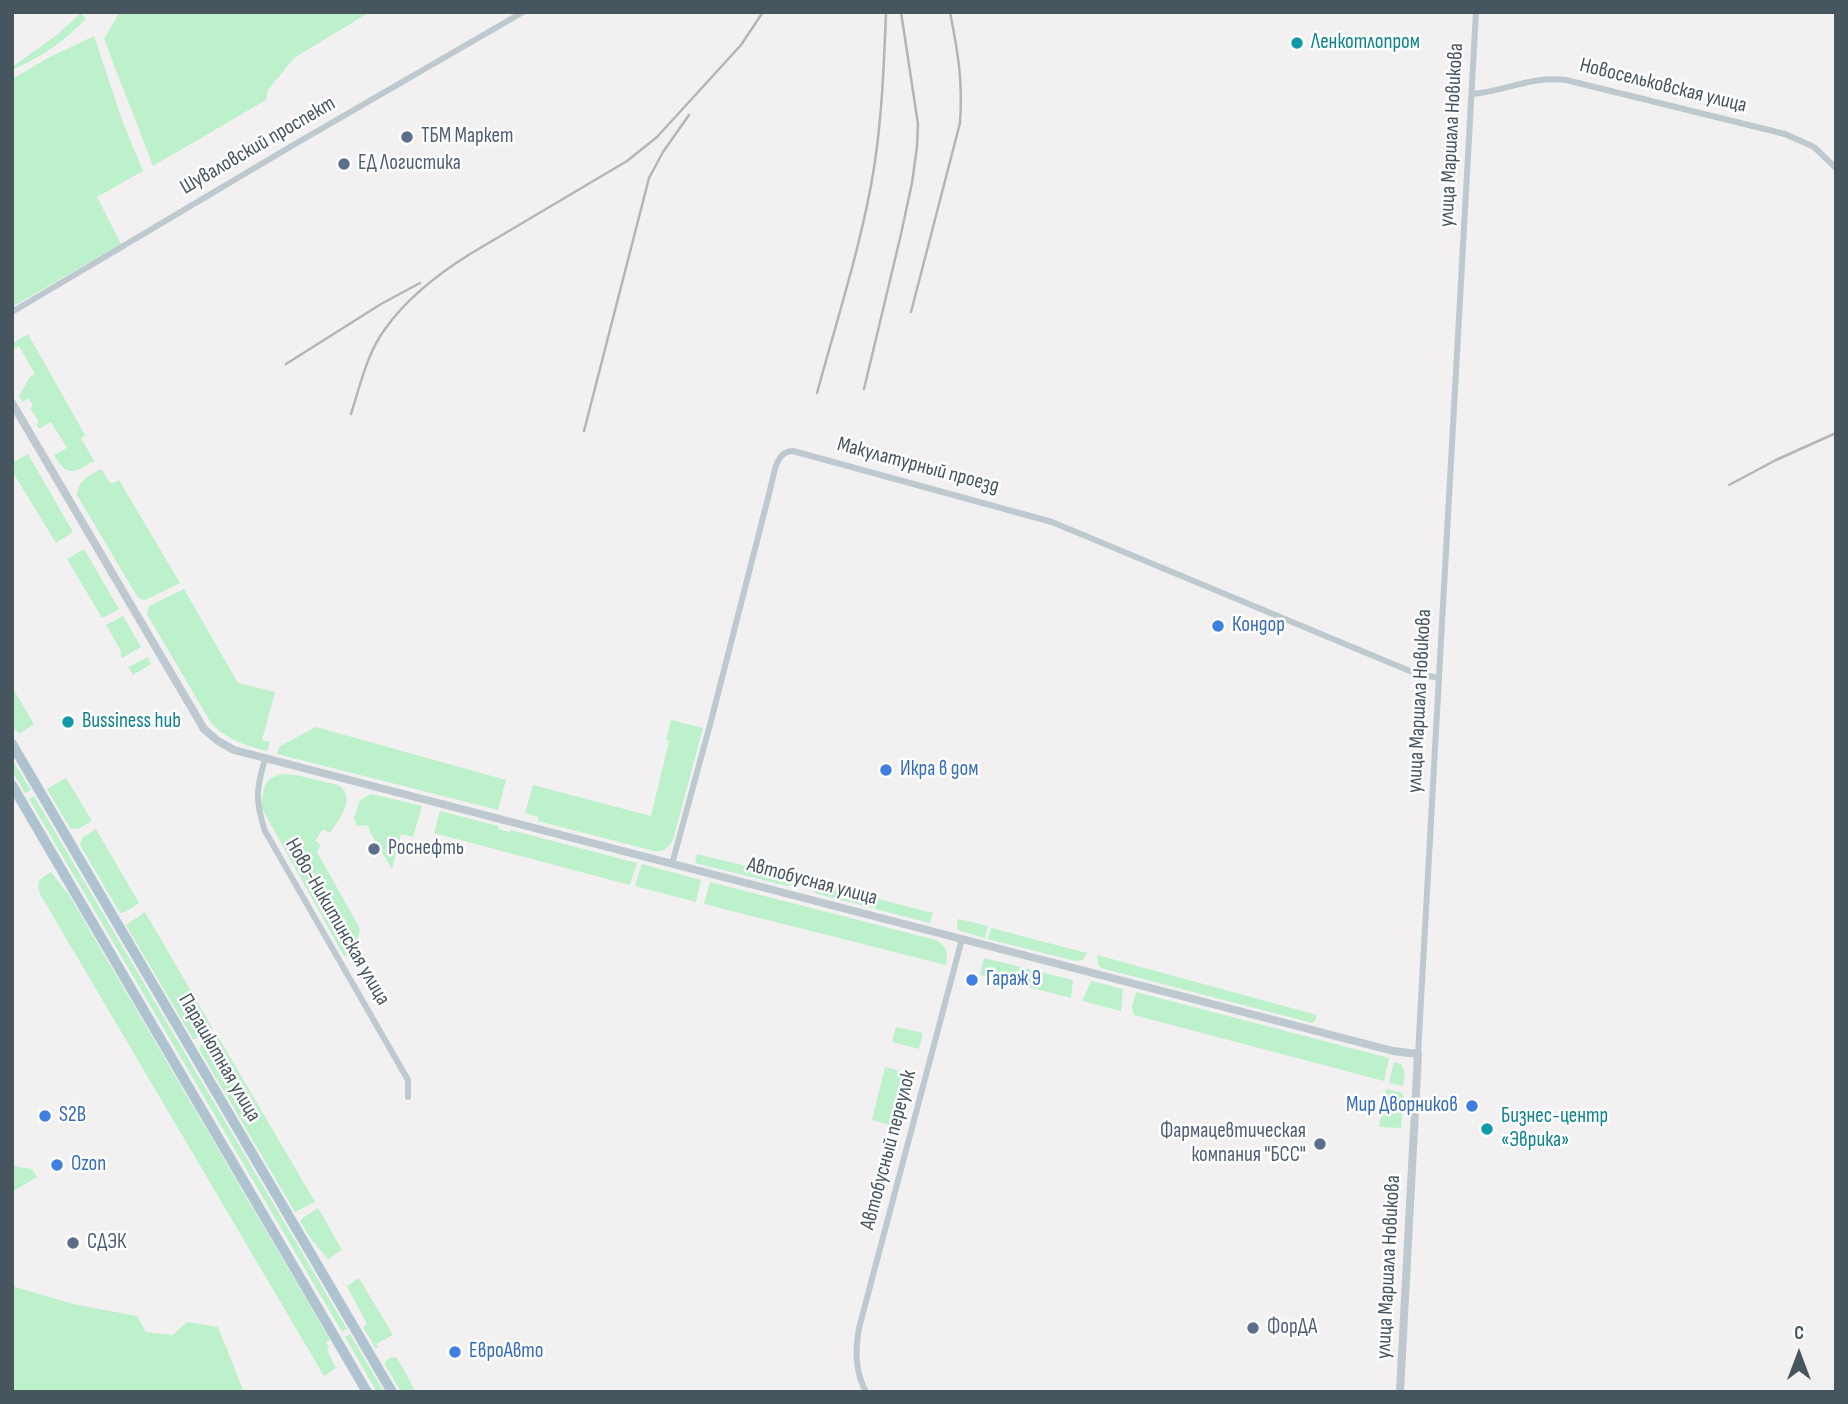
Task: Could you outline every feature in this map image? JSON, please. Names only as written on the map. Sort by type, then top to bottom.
[{"type":"main road","name":"Парашютная улица","points":[[12,744],[392,1392]]},
{"type":"main road","name":"Парашютная улица","points":[[12,785],[367,1392]]},
{"type":"street","name":"Шуваловский проспект","points":[[12,312],[523,12]]},
{"type":"street","name":"улица Маршала Новикова","points":[[1400,1392],[1476,12]]},
{"type":"street","name":"Новосельковская улица","points":[[1472,94],[1482,94],[1531,80],[1566,80],[1785,134],[1814,147],[1836,168]]},
{"type":"street","name":"Автобусная улица","points":[[12,403],[204,729],[234,750],[1382,1048],[1419,1054]]},
{"type":"street","name":"Макулатурный проезд","points":[[672,864],[769,490],[779,456],[786,451],[1019,511],[1052,522],[1417,674],[1439,678]]},
{"type":"street","name":"Ново-Никитинская улица","points":[[265,759],[257,792],[265,831],[408,1080],[408,1097]]},
{"type":"street","name":"Автобусный переулок","points":[[866,1392],[857,1370],[856,1342],[962,939]]},
{"type":"green space","points":[[120,12],[370,12],[294,58],[268,90],[266,100],[153,166],[104,39]]},
{"type":"green space","points":[[81,13],[86,19],[68,35],[43,54],[12,70],[12,67],[57,35]]},
{"type":"green space","points":[[94,36],[122,120],[143,171],[97,197],[121,244],[12,307],[12,79]]},
{"type":"green space","points":[[28,334],[85,435],[81,438],[94,461],[76,470],[63,468],[54,455],[67,448],[51,422],[39,429],[36,424],[39,422],[30,408],[33,406],[29,398],[22,402],[19,396],[30,377],[35,374],[19,346],[12,350],[12,344]]},
{"type":"green space","points":[[28,454],[73,532],[56,543],[12,471],[12,463]]},
{"type":"green space","points":[[101,469],[111,484],[119,480],[180,583],[145,600],[138,598],[77,495],[82,482]]},
{"type":"green space","points":[[84,549],[119,609],[102,618],[67,559]]},
{"type":"green space","points":[[184,589],[238,683],[275,692],[262,740],[270,742],[267,751],[230,738],[211,723],[147,614],[149,606]]},
{"type":"green space","points":[[123,616],[141,647],[122,658],[122,653],[106,625]]},
{"type":"green space","points":[[148,657],[151,664],[133,675],[128,667]]},
{"type":"green space","points":[[12,687],[34,724],[19,734],[12,726]]},
{"type":"green space","points":[[671,720],[703,728],[673,840],[665,849],[654,851],[538,821],[538,817],[525,813],[533,785],[651,816],[669,741],[666,740]]},
{"type":"green space","points":[[316,727],[506,780],[498,810],[277,754],[280,746]]},
{"type":"green space","points":[[12,759],[31,790],[25,793],[12,771]]},
{"type":"green space","points":[[283,774],[338,785],[346,796],[344,809],[330,833],[323,829],[315,841],[321,845],[317,852],[360,929],[352,956],[344,956],[261,807],[267,781]]},
{"type":"green space","points":[[66,778],[92,821],[78,829],[70,828],[47,789]]},
{"type":"green space","points":[[372,794],[422,806],[413,837],[401,834],[392,869],[368,825],[357,826],[354,818],[360,800]]},
{"type":"green space","points":[[34,796],[347,1329],[342,1332],[29,799]]},
{"type":"green space","points":[[440,811],[498,826],[498,829],[511,830],[637,863],[630,885],[434,833]]},
{"type":"green space","points":[[96,829],[139,903],[125,912],[120,913],[80,845],[82,838]]},
{"type":"green space","points":[[697,854],[798,879],[787,886],[695,863]]},
{"type":"green space","points":[[642,864],[701,880],[696,902],[635,886]]},
{"type":"green space","points":[[51,872],[69,895],[330,1340],[326,1342],[329,1348],[327,1350],[336,1368],[324,1376],[40,894],[39,880]]},
{"type":"green space","points":[[807,881],[875,899],[873,908],[817,894],[808,887]]},
{"type":"green space","points":[[710,882],[936,940],[946,951],[946,965],[704,904]]},
{"type":"green space","points":[[878,899],[933,913],[930,923],[875,909]]},
{"type":"green space","points":[[145,912],[213,1029],[198,1038],[193,1039],[126,925]]},
{"type":"green space","points":[[958,919],[988,926],[985,938],[958,930]]},
{"type":"green space","points":[[991,928],[1087,953],[1083,960],[1075,961],[988,939]]},
{"type":"green space","points":[[1097,955],[1317,1015],[1312,1023],[1101,968]]},
{"type":"green space","points":[[984,958],[1073,980],[1071,998],[980,975]]},
{"type":"green space","points":[[1091,981],[1123,989],[1121,1011],[1082,1001]]},
{"type":"green space","points":[[1136,992],[1389,1058],[1384,1081],[1134,1015],[1132,1007]]},
{"type":"green space","points":[[896,1027],[923,1033],[919,1049],[892,1042]]},
{"type":"green space","points":[[217,1035],[315,1202],[295,1212],[199,1049],[202,1044]]},
{"type":"green space","points":[[1394,1062],[1401,1064],[1404,1070],[1403,1086],[1389,1083]]},
{"type":"green space","points":[[885,1067],[912,1074],[899,1124],[894,1126],[872,1120]]},
{"type":"green space","points":[[1386,1089],[1403,1093],[1401,1128],[1379,1127]]},
{"type":"green space","points":[[12,1166],[32,1169],[37,1177],[12,1192]]},
{"type":"green space","points":[[318,1208],[342,1250],[328,1259],[300,1221]]},
{"type":"green space","points":[[359,1278],[393,1335],[376,1344],[376,1349],[363,1327],[367,1324],[347,1286]]},
{"type":"green space","points":[[12,1286],[73,1304],[137,1316],[146,1332],[173,1335],[187,1322],[218,1327],[244,1392],[12,1392]]},
{"type":"green space","points":[[350,1334],[384,1392],[377,1392],[345,1337]]},
{"type":"green space","points":[[392,1357],[397,1358],[416,1392],[401,1392],[385,1365],[385,1361]]},
{"type":"railway","points":[[351,414],[373,348],[413,297],[458,262],[627,161],[657,137],[741,45],[763,12]]},
{"type":"railway","points":[[817,393],[869,196],[881,110],[886,12]]},
{"type":"railway","points":[[864,389],[901,234],[917,147],[918,124],[901,12]]},
{"type":"railway","points":[[911,312],[960,123],[959,67],[950,12]]},
{"type":"railway","points":[[584,431],[649,178],[663,152],[689,115]]},
{"type":"railway","points":[[286,364],[381,304],[420,283]]},
{"type":"railway","points":[[1729,485],[1836,433]]},
{"type":"place","name":"Ленкотлопром","points":[[1297,43]]},
{"type":"place","name":"ТБМ Маркет","points":[[407,137]]},
{"type":"place","name":"ЕД Логистика","points":[[344,164]]},
{"type":"place","name":"Кондор","points":[[1218,626]]},
{"type":"place","name":"Bussiness hub","points":[[68,722]]},
{"type":"place","name":"Икра в дом","points":[[886,770]]},
{"type":"place","name":"Роснефть","points":[[374,849]]},
{"type":"place","name":"Гараж 9","points":[[972,980]]},
{"type":"place","name":"Мир Дворников","points":[[1472,1106]]},
{"type":"place","name":"S2B","points":[[45,1116]]},
{"type":"place","name":"Бизнес-центр «Эврика»","points":[[1487,1129]]},
{"type":"place","name":"Фармацевтическая компания \"БСС\"","points":[[1320,1144]]},
{"type":"place","name":"Ozon","points":[[57,1165]]},
{"type":"place","name":"СДЭК","points":[[73,1243]]},
{"type":"place","name":"ФорДА","points":[[1253,1328]]},
{"type":"place","name":"ЕвроАвто","points":[[455,1352]]}]
